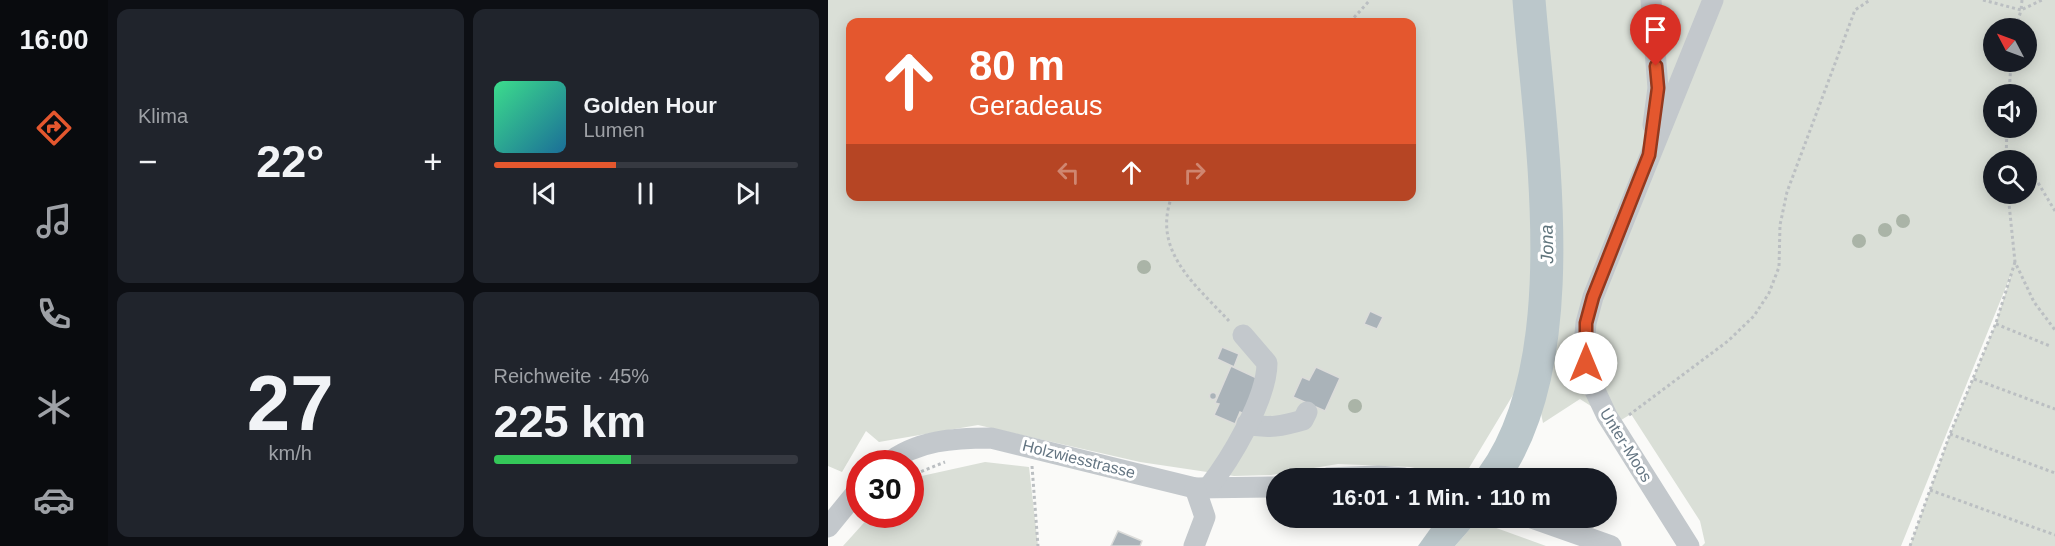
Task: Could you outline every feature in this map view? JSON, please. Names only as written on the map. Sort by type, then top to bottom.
[{"type":"street","points":[[1649,155],[1658,88],[1651,0]]},
{"type":"street","name":"Unter-Moos","points":[[1689,546],[1598,398],[1586,363],[1586,323],[1593,297],[1713,0]]},
{"type":"street","points":[[1194,546],[1205,517],[1201,488],[1225,466],[1247,424],[1267,375],[1267,363],[1243,335]]},
{"type":"street","points":[[1247,424],[1264,428],[1280,427],[1303,420],[1307,412]]},
{"type":"street","name":"Holzwiesstrasse","points":[[914,450],[925,444],[956,438],[991,438],[1201,488],[1266,487]]},
{"type":"street","points":[[828,527],[846,505]]},
{"type":"street","points":[[1560,528],[1611,546]]},
{"type":"path","points":[[1354,18],[1370,0]]},
{"type":"path","points":[[1613,425],[1728,341],[1762,305],[1775,282],[1779,267],[1780,225],[1787,192],[1855,10],[1870,0]]},
{"type":"path","points":[[1983,0],[2021,10],[2042,0]]},
{"type":"path","points":[[2019,18],[2022,0]]},
{"type":"path","points":[[2037,181],[2055,211]]},
{"type":"path","points":[[1170,201],[1167,210],[1167,239],[1175,259],[1243,335]]},
{"type":"path","points":[[2009,204],[2016,262],[2034,303],[2055,330]]},
{"type":"path","points":[[1911,546],[1950,434],[1996,323],[2016,262]]},
{"type":"path","points":[[1996,323],[2050,346]]},
{"type":"path","points":[[1974,378],[2055,410]]},
{"type":"path","points":[[1950,434],[2055,473]]},
{"type":"path","points":[[1032,447],[1038,546]]},
{"type":"path","points":[[924,469],[955,460]]},
{"type":"path","points":[[1930,490],[2055,535]]},
{"type":"shaded area","points":[[828,0],[2055,0],[2055,546],[1910,546],[1950,434],[1996,323],[2012,272],[1901,546],[1702,546],[1705,543],[1700,521],[1631,414],[1613,425],[1606,416],[1580,399],[1543,423],[1531,365],[1469,468],[1338,464],[1314,468],[1266,468],[1266,475],[1234,476],[1140,462],[978,425],[879,442],[866,431],[855,450],[846,450],[846,465],[842,472],[828,466]]},
{"type":"shaded area","points":[[985,462],[1029,467],[1038,546],[843,546],[859,528],[924,528],[924,475]]},
{"type":"shaded area","points":[[1431,528],[1471,528],[1455,546],[1418,546]]},
{"type":"shaded area","points":[[1471,528],[1496,528],[1546,546],[1455,546]]},
{"type":"building","points":[[1370,311],[1383,317],[1377,329],[1364,324]]},
{"type":"building","points":[[1222,347],[1239,354],[1234,367],[1217,359]]},
{"type":"building","points":[[1231,366],[1261,380],[1246,415],[1240,412],[1235,424],[1214,415],[1219,404],[1215,403]]},
{"type":"building","points":[[1316,367],[1340,378],[1325,411],[1293,397],[1302,377],[1309,380]]},
{"type":"building","points":[[1213,392],[1217,396],[1213,400],[1209,396]]},
{"type":"building","points":[[1118,531],[1142,541],[1140,546],[1111,546]]},
{"type":"waterway","name":"Jona","points":[[1498,468],[1519,429],[1536,373],[1544,311],[1547,246],[1545,181],[1529,0]]},
{"type":"route","points":[[1586,363],[1584,345],[1586,323],[1593,297],[1649,155],[1658,88],[1656,66]]}]
